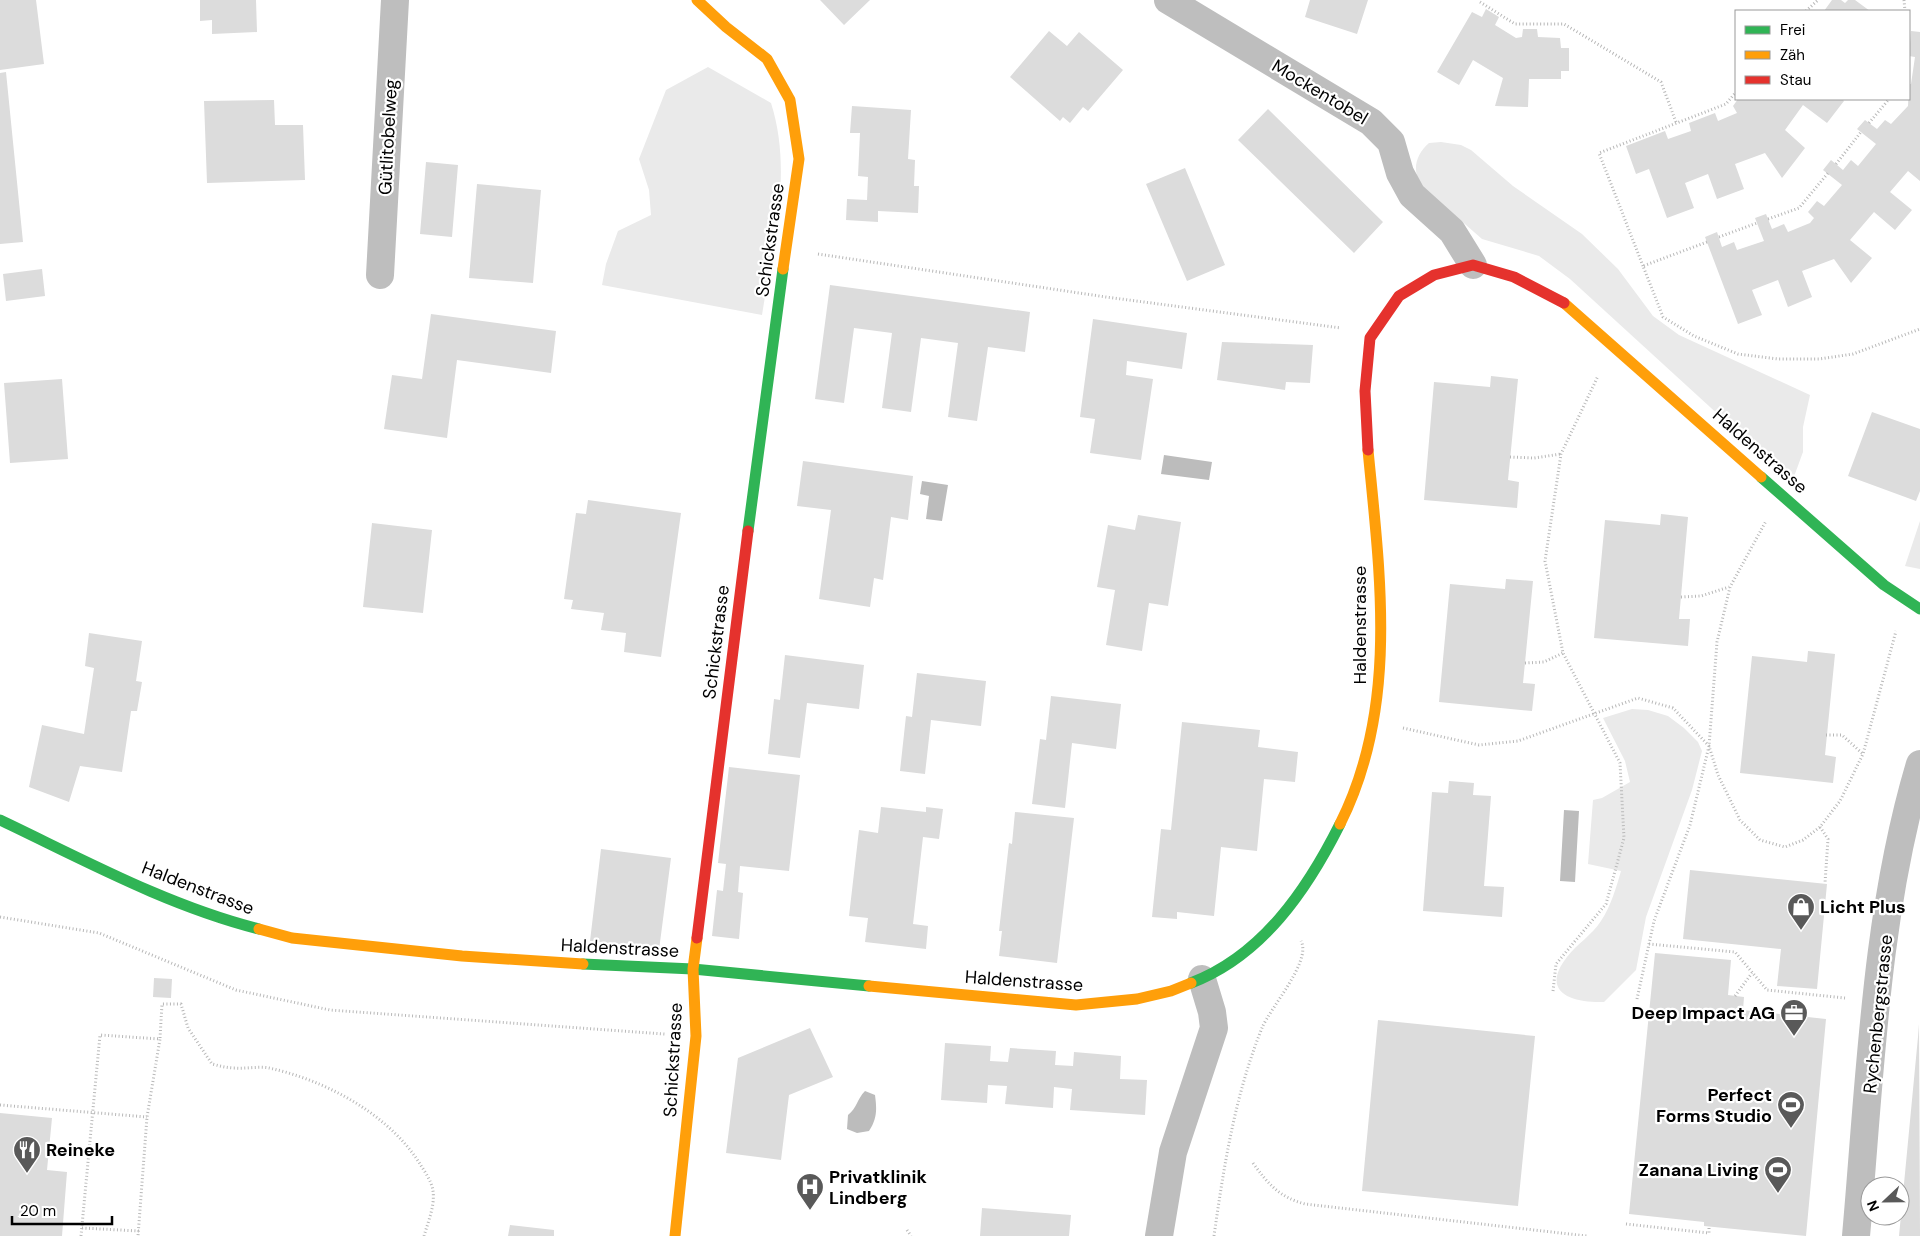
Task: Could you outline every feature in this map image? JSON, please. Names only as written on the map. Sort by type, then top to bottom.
[{"type":"street","name":"Gütlitobelweg","points":[[380,275],[395,0]]},
{"type":"street","name":"Schickstrasse","points":[[675,1236],[696,1036],[693,969],[763,415],[800,158],[790,100],[767,59],[726,27],[697,0]]},
{"type":"street","name":"Mockentobel","points":[[1168,0],[1371,122],[1391,142],[1400,173],[1412,196],[1452,231],[1473,265]]},
{"type":"street","name":"Haldenstrasse","points":[[0,820],[172,901],[226,921],[292,938],[462,956],[594,965],[693,969],[1076,1005],[1137,999],[1171,991],[1225,968],[1246,952],[1284,914],[1325,855],[1355,790],[1372,732],[1381,667],[1381,588],[1366,438],[1365,391],[1370,338],[1399,296],[1434,274],[1473,265],[1514,277],[1559,299],[1884,585],[1920,609]]},
{"type":"street","name":"Rychenbergstrasse","points":[[1856,1236],[1889,903],[1903,826],[1920,764]]},
{"type":"street","points":[[1159,1236],[1173,1152],[1214,1028],[1212,1012],[1202,979]]},
{"type":"path","points":[[1807,10],[1818,0]]},
{"type":"path","points":[[1480,2],[1516,24],[1564,24],[1660,82],[1676,122]]},
{"type":"path","points":[[1735,93],[1726,104],[1599,153],[1663,317],[1694,336],[1738,354],[1778,359],[1819,359],[1853,354],[1920,328]]},
{"type":"path","points":[[1869,123],[1888,100]]},
{"type":"path","points":[[1836,164],[1862,132]]},
{"type":"path","points":[[1768,219],[1799,208],[1828,173]]},
{"type":"path","points":[[1719,237],[1757,223]]},
{"type":"path","points":[[1643,266],[1707,242]]},
{"type":"path","points":[[787,250],[1106,297],[1350,329]]},
{"type":"path","points":[[1553,991],[1556,964],[1606,904],[1624,838],[1620,763],[1563,653],[1545,561],[1561,454],[1602,368]]},
{"type":"path","points":[[1510,457],[1534,458],[1561,454]]},
{"type":"path","points":[[1637,999],[1654,920],[1690,825],[1709,746],[1717,642],[1730,587],[1769,516]]},
{"type":"path","points":[[1681,597],[1701,596],[1730,587]]},
{"type":"path","points":[[1402,728],[1479,745],[1518,741],[1638,698],[1673,708],[1709,746],[1718,774],[1740,820],[1760,840],[1785,847],[1803,840],[1820,827],[1840,802],[1863,754],[1898,625]]},
{"type":"path","points":[[1525,663],[1544,662],[1563,653]]},
{"type":"path","points":[[1826,735],[1842,735],[1863,754]]},
{"type":"path","points":[[1820,827],[1828,839],[1825,883]]},
{"type":"path","points":[[0,917],[99,932],[236,990],[330,1010],[696,1036]]},
{"type":"path","points":[[1214,1236],[1236,1101],[1262,1026],[1303,959],[1302,942],[1298,940]]},
{"type":"path","points":[[1649,944],[1735,952],[1767,990],[1826,998],[1849,998]]},
{"type":"path","points":[[1735,996],[1752,973]]},
{"type":"path","points":[[82,1228],[138,1234],[147,1116],[160,1039],[162,1004],[181,1004],[188,1028],[212,1064],[234,1068],[267,1068],[300,1077],[349,1099],[392,1129],[409,1146],[426,1174],[433,1191],[432,1207],[424,1236]]},
{"type":"path","points":[[81,1236],[100,1035],[160,1039]]},
{"type":"path","points":[[0,1105],[147,1116]]},
{"type":"path","points":[[1254,1163],[1274,1191],[1283,1197],[1305,1204],[1587,1236]]},
{"type":"path","points":[[1626,1224],[1709,1233],[1709,1226]]},
{"type":"path","points":[[907,1230],[911,1236]]},
{"type":"shaded area","points":[[708,67],[771,103],[777,129],[781,182],[779,209],[762,315],[602,285],[606,264],[618,231],[651,215],[649,190],[639,159],[666,90]]},
{"type":"shaded area","points":[[1441,142],[1461,145],[1471,150],[1513,186],[1582,234],[1618,269],[1653,316],[1679,335],[1810,395],[1803,427],[1803,452],[1792,482],[1570,279],[1539,256],[1482,239],[1425,189],[1416,171],[1417,159],[1429,143]]},
{"type":"shaded area","points":[[1164,455],[1212,462],[1209,480],[1161,474]]},
{"type":"shaded area","points":[[922,481],[948,485],[942,521],[926,519],[929,496],[920,494]]},
{"type":"shaded area","points":[[1920,521],[1920,569],[1905,566]]},
{"type":"shaded area","points":[[1632,709],[1648,710],[1668,716],[1698,742],[1702,751],[1692,790],[1646,917],[1636,970],[1604,1002],[1592,1002],[1571,998],[1563,993],[1558,987],[1557,979],[1559,969],[1567,957],[1593,931],[1605,915],[1621,871],[1588,864],[1593,800],[1602,798],[1630,782],[1625,761],[1603,718]]},
{"type":"shaded area","points":[[1564,810],[1579,811],[1575,882],[1560,881]]},
{"type":"shaded area","points":[[865,1091],[875,1095],[876,1114],[869,1131],[857,1133],[847,1129],[848,1115]]},
{"type":"building","points":[[0,0],[36,0],[44,64],[0,70]]},
{"type":"building","points":[[200,0],[256,0],[257,32],[212,34],[212,20],[200,21]]},
{"type":"building","points":[[820,0],[870,0],[844,25]]},
{"type":"building","points":[[1310,0],[1368,0],[1357,34],[1305,17]]},
{"type":"building","points":[[1832,0],[1841,0],[1845,3],[1848,0],[1855,0],[1869,10],[1825,10]]},
{"type":"building","points":[[1486,9],[1499,17],[1495,25],[1516,38],[1522,37],[1523,29],[1537,29],[1538,37],[1560,38],[1561,48],[1569,48],[1569,71],[1561,71],[1561,79],[1529,79],[1528,107],[1495,106],[1503,78],[1473,60],[1459,85],[1437,72],[1472,12],[1482,17]]},
{"type":"building","points":[[1049,31],[1067,46],[1079,32],[1123,70],[1088,111],[1083,107],[1070,123],[1063,117],[1060,121],[1010,77]]},
{"type":"building","points":[[1911,31],[1920,32],[1920,181],[1908,171],[1890,192],[1912,210],[1895,230],[1874,212],[1850,240],[1872,258],[1851,283],[1834,259],[1802,271],[1812,297],[1788,307],[1778,280],[1752,290],[1762,315],[1738,324],[1705,237],[1717,232],[1722,247],[1734,242],[1737,250],[1764,241],[1755,218],[1766,214],[1772,229],[1784,224],[1788,232],[1810,223],[1814,218],[1808,212],[1817,201],[1824,206],[1842,185],[1823,170],[1831,160],[1843,170],[1851,160],[1858,166],[1876,144],[1857,129],[1865,120],[1877,129],[1885,120],[1891,124],[1908,106],[1915,57],[1910,56]]},
{"type":"building","points":[[6,72],[23,242],[0,244],[0,73]]},
{"type":"building","points":[[274,100],[275,125],[303,125],[305,180],[207,183],[204,101]]},
{"type":"building","points":[[1737,100],[1844,101],[1827,123],[1803,105],[1785,130],[1805,148],[1782,178],[1765,153],[1735,164],[1744,189],[1717,199],[1708,174],[1685,183],[1694,208],[1667,218],[1649,169],[1636,174],[1626,146],[1665,131],[1668,139],[1691,131],[1689,123],[1715,113],[1718,121],[1737,113],[1733,106]]},
{"type":"building","points":[[852,106],[911,110],[908,159],[915,160],[914,186],[919,186],[918,213],[878,211],[878,222],[846,220],[847,199],[867,200],[868,177],[858,176],[860,133],[850,133]]},
{"type":"building","points":[[1268,109],[1383,222],[1354,253],[1238,140]]},
{"type":"building","points":[[426,162],[458,165],[452,237],[420,234]]},
{"type":"building","points":[[1185,168],[1225,265],[1187,281],[1146,184]]},
{"type":"building","points":[[477,184],[541,190],[533,283],[469,278]]},
{"type":"building","points":[[42,269],[45,296],[6,301],[3,274]]},
{"type":"building","points":[[830,285],[1030,312],[1025,352],[988,347],[977,421],[948,417],[958,343],[921,338],[911,412],[882,408],[892,333],[854,328],[844,403],[815,399]]},
{"type":"building","points":[[431,314],[556,331],[551,373],[457,360],[447,438],[384,429],[392,375],[422,379]]},
{"type":"building","points":[[1093,319],[1187,333],[1182,369],[1127,361],[1126,375],[1153,379],[1141,460],[1090,453],[1095,419],[1080,417]]},
{"type":"building","points":[[1222,342],[1313,345],[1310,383],[1286,382],[1285,390],[1217,380]]},
{"type":"building","points":[[1491,376],[1518,379],[1508,480],[1519,482],[1517,508],[1424,500],[1434,382],[1490,387]]},
{"type":"building","points":[[62,379],[68,459],[10,463],[4,383]]},
{"type":"building","points":[[1872,412],[1920,429],[1920,491],[1916,501],[1848,476]]},
{"type":"building","points":[[803,461],[913,476],[908,520],[891,517],[883,580],[874,578],[870,607],[819,599],[831,510],[797,506]]},
{"type":"building","points":[[588,500],[681,513],[661,657],[624,652],[626,633],[601,630],[604,613],[571,609],[573,600],[564,599],[576,513],[586,514]]},
{"type":"building","points":[[1661,514],[1688,517],[1679,619],[1690,619],[1688,646],[1594,638],[1605,520],[1660,525]]},
{"type":"building","points":[[1138,515],[1181,522],[1168,606],[1149,603],[1142,651],[1106,645],[1115,590],[1097,587],[1108,525],[1135,530]]},
{"type":"building","points":[[372,523],[432,530],[423,613],[363,607]]},
{"type":"building","points":[[1506,579],[1533,581],[1523,683],[1535,684],[1532,711],[1439,702],[1450,584],[1505,589]]},
{"type":"building","points":[[89,633],[142,641],[136,681],[142,682],[137,711],[131,711],[122,772],[80,766],[69,802],[29,787],[42,725],[84,734],[94,668],[85,666]]},
{"type":"building","points":[[1808,651],[1835,654],[1825,755],[1836,757],[1833,783],[1740,773],[1752,656],[1807,662]]},
{"type":"building","points":[[785,655],[864,665],[859,709],[807,703],[800,758],[768,754],[774,699],[780,700]]},
{"type":"building","points":[[917,673],[986,681],[981,726],[931,720],[925,774],[900,771],[906,716],[912,717]]},
{"type":"building","points":[[1051,696],[1121,704],[1116,749],[1072,743],[1065,808],[1032,804],[1040,739],[1046,740]]},
{"type":"building","points":[[1182,722],[1260,730],[1258,747],[1298,752],[1295,782],[1264,779],[1257,851],[1221,847],[1214,916],[1177,912],[1177,919],[1152,917],[1161,829],[1171,830]]},
{"type":"building","points":[[729,767],[800,775],[789,871],[740,866],[738,892],[743,893],[739,939],[712,936],[717,890],[723,891],[726,864],[718,863]]},
{"type":"building","points":[[1449,781],[1474,783],[1473,795],[1491,796],[1484,886],[1504,887],[1502,917],[1423,911],[1432,792],[1448,793]]},
{"type":"building","points":[[881,807],[926,812],[926,807],[943,809],[939,839],[923,837],[913,924],[928,926],[926,949],[865,942],[868,918],[849,916],[859,830],[878,833]]},
{"type":"building","points":[[1015,812],[1074,818],[1057,963],[999,956],[1002,931],[999,931],[1009,843],[1012,844]]},
{"type":"building","points":[[601,849],[671,858],[659,950],[590,941]]},
{"type":"building","points":[[1690,870],[1827,884],[1817,989],[1777,986],[1781,949],[1683,939]]},
{"type":"building","points":[[1655,953],[1731,960],[1728,995],[1744,997],[1743,1010],[1826,1019],[1806,1236],[1704,1226],[1704,1222],[1629,1214]]},
{"type":"building","points":[[154,978],[172,979],[171,998],[153,997]]},
{"type":"building","points":[[1378,1020],[1535,1036],[1518,1206],[1362,1191]]},
{"type":"building","points":[[1919,1024],[1920,1236],[1899,1236],[1900,1226],[1910,1226],[1910,1176],[1905,1176]]},
{"type":"building","points":[[810,1028],[833,1077],[789,1095],[781,1160],[726,1153],[738,1058]]},
{"type":"building","points":[[945,1043],[991,1046],[990,1061],[1008,1062],[1010,1048],[1056,1051],[1055,1065],[1073,1066],[1074,1052],[1121,1056],[1120,1079],[1147,1080],[1145,1115],[1070,1110],[1072,1089],[1054,1087],[1053,1108],[1005,1104],[1007,1086],[988,1085],[987,1103],[941,1100]]},
{"type":"building","points":[[0,1113],[52,1118],[47,1170],[67,1172],[62,1236],[0,1236]]},
{"type":"building","points":[[982,1208],[1071,1215],[1069,1236],[980,1236]]},
{"type":"building","points":[[510,1225],[554,1230],[554,1236],[508,1236]]},
{"type":"traffic: fast","points":[[748,531],[783,269]]},
{"type":"traffic: fast","points":[[1761,477],[1884,585],[1920,609]]},
{"type":"traffic: fast","points":[[0,820],[159,895],[192,908],[259,929]]},
{"type":"traffic: fast","points":[[1191,983],[1216,971],[1240,956],[1280,918],[1313,873],[1340,824]]},
{"type":"traffic: fast","points":[[583,964],[693,969],[869,986]]},
{"type":"traffic: slow","points":[[697,0],[726,27],[767,59],[790,100],[799,159],[783,269]]},
{"type":"traffic: slow","points":[[1564,303],[1761,477]]},
{"type":"traffic: slow","points":[[1340,824],[1359,779],[1371,734],[1378,687],[1381,640],[1380,592],[1368,450]]},
{"type":"traffic: slow","points":[[259,929],[292,938],[462,956],[583,964]]},
{"type":"traffic: slow","points":[[675,1236],[696,1036],[693,969],[697,938]]},
{"type":"traffic: slow","points":[[869,986],[1076,1005],[1137,999],[1171,991],[1191,983]]},
{"type":"traffic: jam","points":[[1368,450],[1365,391],[1370,338],[1399,296],[1434,275],[1473,265],[1514,277],[1564,303]]},
{"type":"traffic: jam","points":[[697,938],[748,531]]},
{"type":"place","name":"Licht Plus","points":[[1801,931]]},
{"type":"place","name":"Deep Impact AG","points":[[1794,1037]]},
{"type":"place","name":"Perfect Forms Studio","points":[[1791,1129]]},
{"type":"place","name":"Reineke","points":[[27,1174]]},
{"type":"place","name":"Zanana Living","points":[[1778,1194]]},
{"type":"place","name":"Privatklinik Lindberg","points":[[810,1211]]}]
